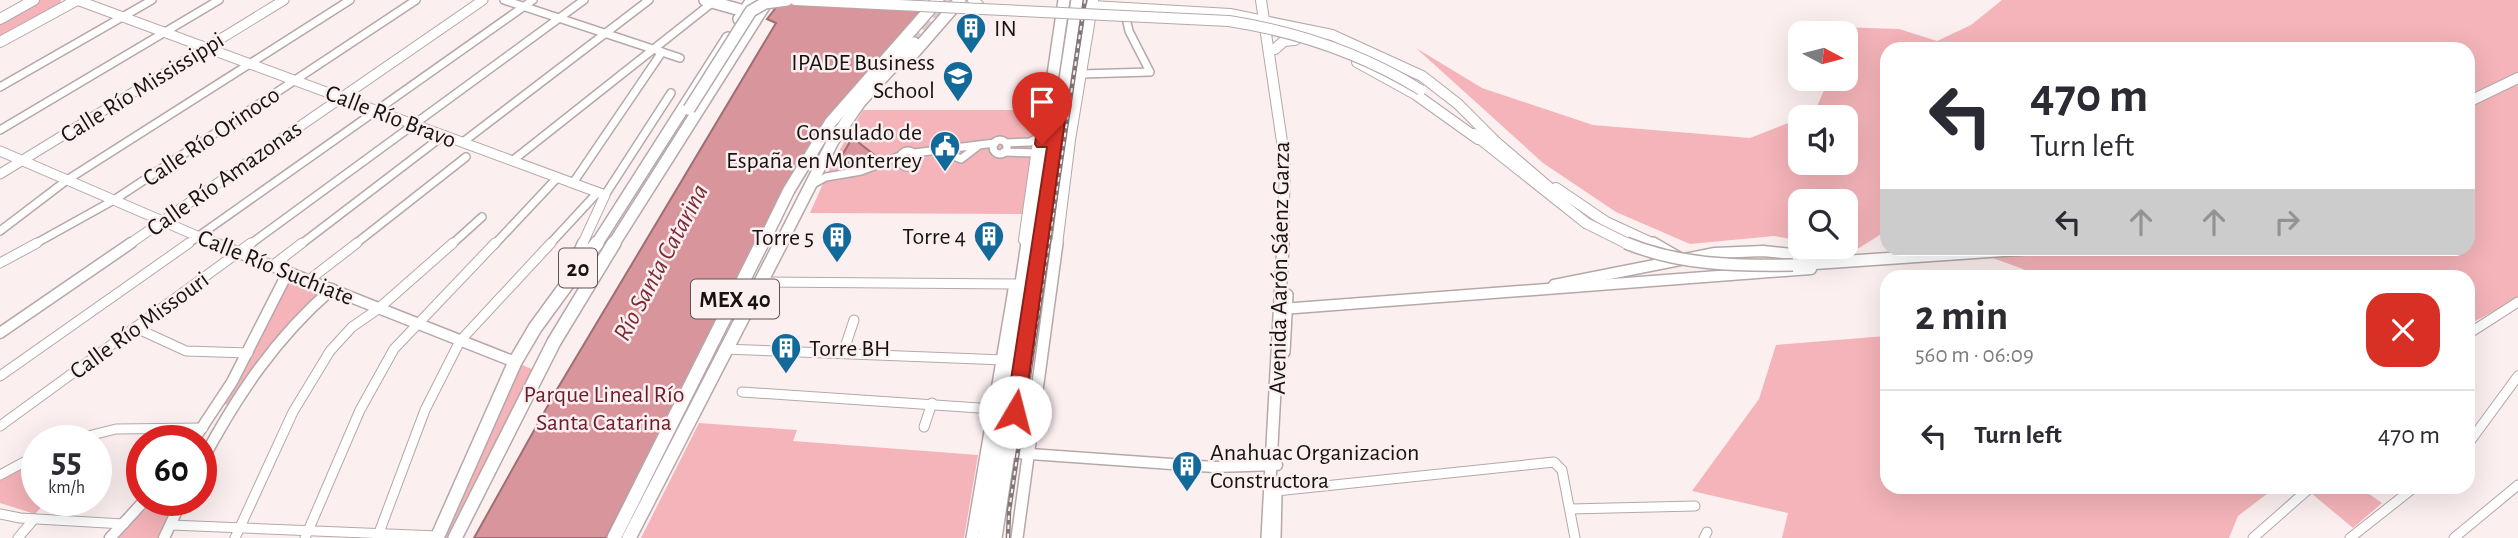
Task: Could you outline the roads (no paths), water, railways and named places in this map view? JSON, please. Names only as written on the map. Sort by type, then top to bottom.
[{"type":"main road","points":[[0,19],[34,0]]},
{"type":"main road","points":[[0,42],[63,4],[77,0]]},
{"type":"main road","name":"20","points":[[437,537],[514,362],[607,229],[752,0]]},
{"type":"main road","name":"20","points":[[454,538],[554,342],[666,159],[768,0]]},
{"type":"main road","points":[[666,159],[668,144],[751,11],[765,3],[787,0]]},
{"type":"main road","points":[[795,0],[1230,21],[1286,32],[1351,52],[1423,88],[1478,139]]},
{"type":"main road","points":[[914,0],[1197,15],[1256,21],[1323,37],[1391,65],[1606,222],[1684,259]]},
{"type":"main road","name":"Avenida Aarón Sáenz Garza","points":[[1261,0],[1285,152],[1282,309]]},
{"type":"main road","name":"Avenida Aarón Sáenz Garza","points":[[1266,0],[1265,22],[1275,49],[1287,115],[1290,161],[1274,465],[1267,538]]},
{"type":"main road","points":[[709,1],[744,11]]},
{"type":"main road","points":[[937,4],[1063,5],[1305,27],[1345,39],[1422,76],[1458,104],[1494,140]]},
{"type":"main road","name":"MEX 40","points":[[614,538],[789,190],[830,123],[937,4]]},
{"type":"main road","points":[[873,88],[904,64],[953,4]]},
{"type":"main road","points":[[995,538],[1003,452],[1063,5]]},
{"type":"main road","points":[[1086,7],[1125,13],[1265,22],[1295,40],[1334,52],[1389,78],[1478,139],[1587,221],[1632,247],[1685,262],[1746,268],[1916,256]]},
{"type":"main road","points":[[1017,538],[1081,74],[1086,7]]},
{"type":"main road","points":[[984,538],[1003,452],[1059,113],[1086,7]]},
{"type":"main road","points":[[1334,52],[1343,49],[1345,39]]},
{"type":"main road","points":[[1275,49],[1284,41],[1295,40]]},
{"type":"main road","name":"MEX 40","points":[[629,538],[822,160],[850,115],[914,43]]},
{"type":"main road","points":[[2475,99],[2518,78]]},
{"type":"main road","points":[[2475,105],[2518,85]]},
{"type":"main road","points":[[1049,95],[1056,97],[1055,109],[1059,113]]},
{"type":"main road","points":[[972,538],[1038,138],[1049,95]]},
{"type":"main road","points":[[1537,174],[1587,221]]},
{"type":"main road","points":[[1838,261],[1890,256]]},
{"type":"main road","name":"Avenida Aarón Sáenz Garza","points":[[1274,465],[1275,538]]},
{"type":"street","name":"Calle Río Bravo","points":[[77,0],[601,193]]},
{"type":"street","points":[[0,87],[152,0]]},
{"type":"street","points":[[0,130],[219,0]]},
{"type":"street","name":"Calle Río Mississippi","points":[[0,174],[284,0]]},
{"type":"street","points":[[0,231],[67,180],[350,0]]},
{"type":"street","name":"Calle Río Orinoco","points":[[0,263],[114,200],[416,0]]},
{"type":"street","name":"Calle Río Amazonas","points":[[0,333],[483,0]]},
{"type":"street","points":[[504,0],[680,58]]},
{"type":"street","points":[[0,376],[533,0]]},
{"type":"street","name":"Calle Río Missouri","points":[[0,426],[584,0]]},
{"type":"street","points":[[463,142],[649,0]]},
{"type":"street","points":[[512,161],[709,1]]},
{"type":"street","points":[[1081,74],[1150,72],[1129,32],[1125,13]]},
{"type":"street","points":[[573,183],[662,52]]},
{"type":"street","points":[[379,535],[396,481],[425,410],[460,341],[601,193],[671,93]]},
{"type":"street","points":[[272,266],[444,135]]},
{"type":"street","points":[[809,187],[819,180],[839,174],[901,160],[911,164],[917,155],[946,147],[993,146],[1030,142],[1038,138]]},
{"type":"street","points":[[1004,152],[1008,148],[1006,143]]},
{"type":"street","points":[[946,147],[951,155],[961,159],[980,146]]},
{"type":"street","points":[[993,146],[1004,152],[1036,153]]},
{"type":"street","name":"Calle Río Suchiate","points":[[0,151],[238,253],[514,362]]},
{"type":"street","points":[[309,280],[466,157]]},
{"type":"street","points":[[822,160],[830,170],[839,174]]},
{"type":"street","points":[[307,535],[373,383],[394,349],[557,178]]},
{"type":"street","points":[[561,292],[601,193]]},
{"type":"street","points":[[236,538],[312,376],[345,334],[482,217]]},
{"type":"street","points":[[1526,290],[1715,253],[1746,251],[1819,255],[1838,261]]},
{"type":"street","points":[[1684,259],[1697,268],[1695,278]]},
{"type":"street","points":[[1282,309],[1790,271],[1838,261]]},
{"type":"street","points":[[1634,269],[1634,277],[1646,282]]},
{"type":"street","points":[[206,425],[248,353],[288,272]]},
{"type":"street","points":[[759,282],[1015,284]]},
{"type":"street","points":[[217,433],[266,354],[298,318],[332,289]]},
{"type":"street","points":[[2475,330],[2518,302]]},
{"type":"street","points":[[843,353],[854,320]]},
{"type":"street","points":[[136,328],[186,351],[248,353]]},
{"type":"street","points":[[724,349],[1003,360]]},
{"type":"street","points":[[2475,434],[2518,376]]},
{"type":"street","points":[[742,391],[932,403],[994,410]]},
{"type":"street","points":[[924,427],[932,403]]},
{"type":"street","points":[[213,414],[223,410],[228,412]]},
{"type":"street","points":[[1003,452],[1214,467],[1274,465]]},
{"type":"street","points":[[1276,491],[1554,462],[1562,470],[1575,538]]},
{"type":"street","points":[[0,475],[21,464]]},
{"type":"street","points":[[2454,538],[2518,485]]},
{"type":"street","points":[[2253,538],[2302,494]]},
{"type":"street","points":[[2350,538],[2406,494]]},
{"type":"street","points":[[1570,509],[1695,506]]},
{"type":"street","points":[[0,513],[34,519],[124,524]]},
{"type":"street","points":[[110,538],[131,516]]},
{"type":"street","points":[[164,538],[175,516]]},
{"type":"street","points":[[18,538],[34,519]]},
{"type":"street","points":[[171,525],[241,528],[307,535],[437,537]]},
{"type":"water","name":"Río Santa Catarina","points":[[782,0],[897,0],[896,2],[928,4],[793,175],[606,538],[474,538],[556,391],[776,23],[767,19]]},
{"type":"water","points":[[854,139],[877,157],[877,161],[842,166],[839,160]]},
{"type":"tunnel","points":[[914,43],[950,0]]},
{"type":"railway","points":[[1008,538],[1009,511],[1085,0]]},
{"type":"place","name":"IN","points":[[971,55]]},
{"type":"place","name":"IPADE Business School","points":[[958,103]]},
{"type":"place","name":"Consulado de España en Monterrey","points":[[945,173]]},
{"type":"place","name":"Torre 4","points":[[989,263]]},
{"type":"place","name":"Torre 5","points":[[837,264]]},
{"type":"place","name":"Torre BH","points":[[786,375]]},
{"type":"place","name":"Anahuac Organizacion Constructora","points":[[1187,493]]},
{"type":"park label","name":"Parque Lineal Río Santa Catarina","points":[[604,408]]}]
